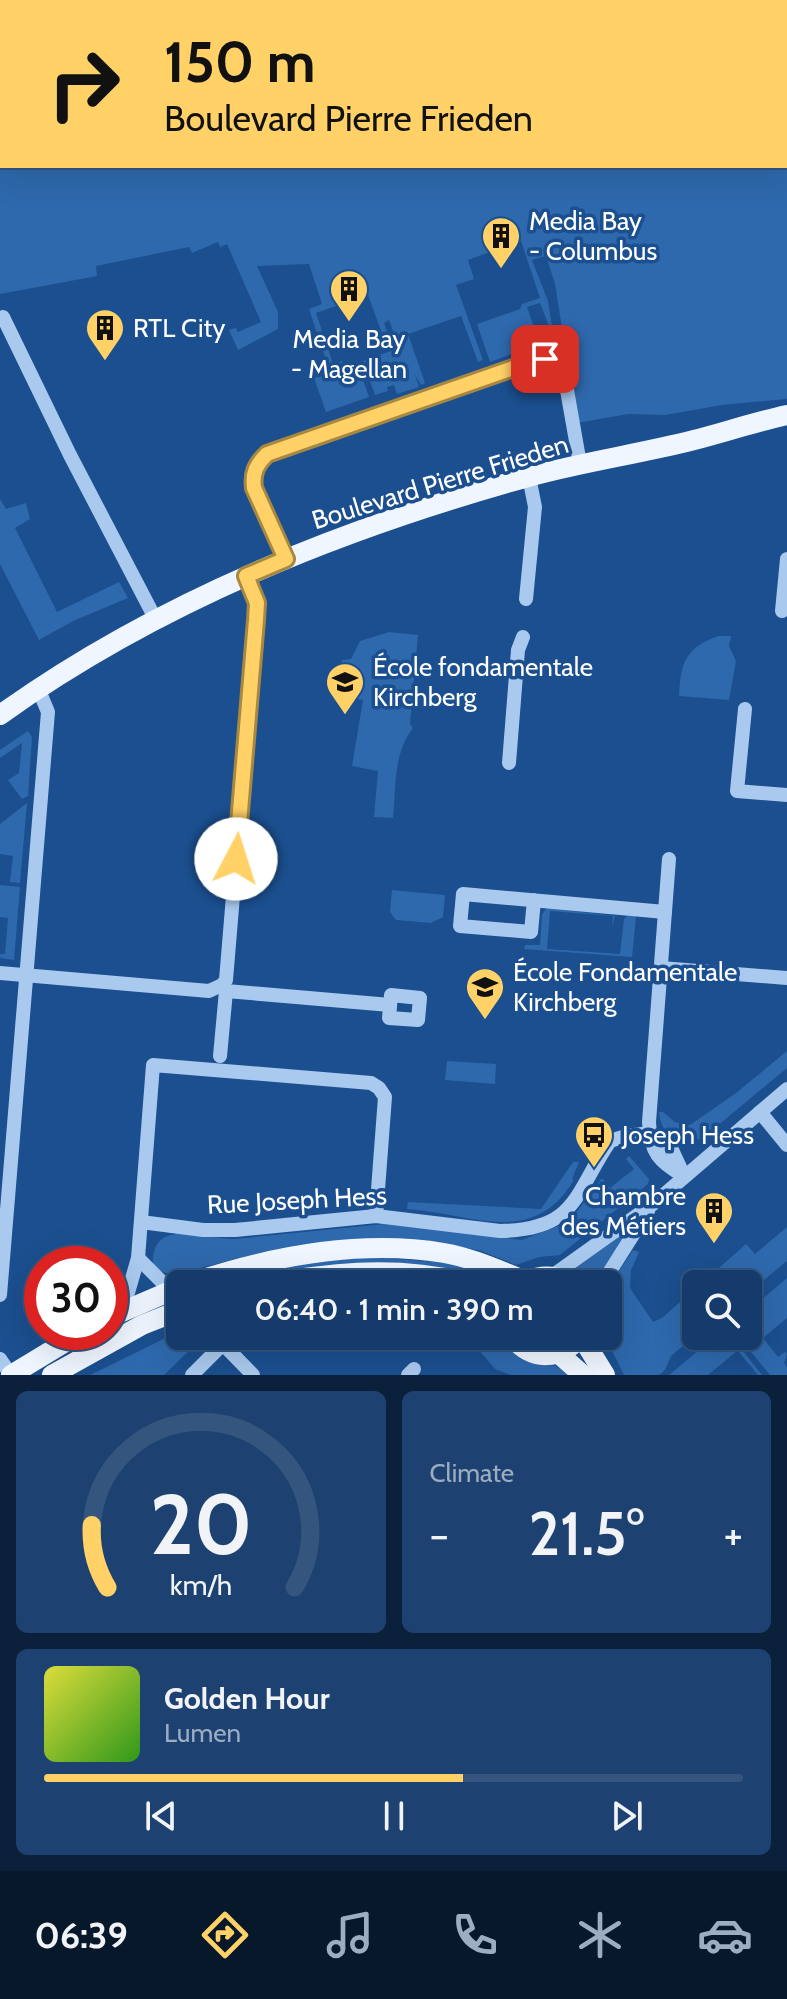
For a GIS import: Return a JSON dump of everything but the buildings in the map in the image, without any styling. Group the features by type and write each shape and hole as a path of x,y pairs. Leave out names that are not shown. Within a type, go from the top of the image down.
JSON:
{"main road":[{"name":"Boulevard Pierre Frieden","path":"0,715 84,658 156,620 286,559 433,505 529,477 787,415"},
{"path":"236,1270 260,1263 363,1250 443,1253 470,1259 495,1270"},
{"path":"128,1309 166,1293"},
{"path":"52,1375 142,1325 166,1316"},
{"path":"11,1375 52,1350"},
{"path":"526,1350 540,1355 568,1350"},
{"path":"590,1350 605,1375"},
{"path":"559,1354 583,1375"}],"street":[{"path":"3,317 156,620"},
{"path":"286,559 254,488 254,471 267,454 533,361 554,361 564,373 580,464"},
{"path":"526,599 535,507 529,477"},
{"path":"782,611 787,559"},
{"path":"220,1056 257,603 246,576"},
{"path":"509,763 518,650 523,637"},
{"path":"0,1295 7,1128 27,975 48,712 38,688"},
{"path":"745,709 737,791 787,795"},
{"path":"669,859 650,1133 659,1160 684,1176"},
{"path":"534,900 531,932 460,926 463,894 534,900 665,912"},
{"path":"661,968 787,978"},
{"path":"0,973 209,991 224,988 390,1005"},
{"path":"128,1283 138,1258 153,1065 371,1083 379,1088 385,1097 376,1216"},
{"path":"573,1270 787,1089"},
{"path":"760,1112 787,1145"},
{"name":"Rue Joseph Hess","path":"141,1222 203,1230 235,1230 376,1216 521,1231 540,1227 575,1204 610,1141 650,1133"},
{"path":"611,1270 653,1204"},
{"path":"138,1258 166,1278"},
{"path":"192,1375 211,1350"},
{"path":"229,1350 253,1375"},
{"path":"0,1359 11,1375"}],"shaded area":[{"path":"0,168 787,168 787,399 722,405 665,415 628,414 577,423 555,284 546,256 532,260 548,301 554,339 540,303 527,307 540,344 490,362 477,324 520,309 522,304 540,298 521,241 468,260 474,279 456,285 483,360 478,362 461,316 408,334 425,383 421,385 415,375 419,387 397,394 394,385 387,387 388,391 375,395 363,361 399,348 389,320 384,323 389,338 384,339 368,295 316,313 333,364 342,361 343,364 329,369 309,309 322,304 309,264 257,266 278,312 278,329 238,350 229,330 236,328 238,332 261,322 227,244 220,247 218,242 192,253 189,247 96,266 97,276 0,294"},
{"path":"357,363 369,397 326,412 314,378"},
{"path":"0,499 6,509 26,503 30,519 15,528 57,612 119,582 128,598 73,621 39,640 0,564"},
{"path":"389,632 418,635 410,724 413,728 399,760 393,818 374,817 378,771 352,766 363,700 350,698 351,680 341,679 342,660 351,659 360,641"},
{"path":"718,636 731,636 729,646 736,661 729,700 679,696 686,658 698,646"},
{"path":"28,731 32,737 28,796 22,799 8,780 19,773 22,743 0,758 0,750"},
{"path":"27,803 20,883 10,882 13,856 0,854 0,824"},
{"path":"0,885 20,887 14,960 0,958 0,954 5,954 8,918 0,917"},
{"path":"392,890 445,895 443,917 431,923 396,920 390,912"},
{"path":"547,908 615,916 612,928 613,916 550,911 547,949 620,954 624,919 636,916 632,957 524,949 525,945 540,945 542,914"},
{"path":"787,1051 787,1068 704,1137 680,1141 664,1128 659,1112 675,1122 690,1125 736,1093"},
{"path":"447,1061 496,1064 495,1084 445,1080"},
{"path":"629,1156 649,1179 648,1184 560,1255 539,1257 516,1265 481,1251 440,1243 319,1243 264,1252 192,1270 166,1270 166,1273 153,1264 155,1249 161,1240 182,1234 235,1239 384,1224 522,1240 569,1222 602,1178 610,1188 634,1169 626,1159"},
{"path":"573,1162 579,1162 574,1180 557,1201 539,1214 520,1221 477,1220 407,1209 408,1202 541,1209"},
{"path":"627,1226 632,1226 603,1270 573,1270"},
{"path":"787,1227 787,1261 762,1282 762,1270 717,1270 746,1244 755,1254"},
{"path":"633,1250 639,1252 631,1270 630,1288 653,1322 682,1300 682,1347 671,1356 665,1370 659,1375 624,1375 612,1350 622,1350 620,1270"},
{"path":"372,1257 449,1263 471,1270 267,1270 293,1264"},
{"path":"787,1278 787,1318 763,1338 778,1357 785,1352 787,1354 784,1363 787,1375 770,1375 749,1350 762,1350 762,1299"},
{"path":"166,1338 166,1350 190,1350 164,1375 90,1375"},
{"path":"479,1350 521,1350 534,1362 556,1366 569,1375 511,1375 495,1369"},
{"path":"699,1350 737,1351 708,1375 669,1375"},
{"path":"737,1350 742,1350 762,1375 758,1375"}],"place":[{"name":"Media Bay - Columbus","path":"501,270"},
{"name":"Media Bay - Magellan","path":"349,323"},
{"name":"RTL City","path":"105,362"},
{"name":"École fondamentale Kirchberg","path":"345,716"},
{"name":"École Fondamentale Kirchberg","path":"485,1021"},
{"name":"Joseph Hess","path":"594,1169"},
{"name":"Chambre des Métiers","path":"714,1245"}],"route":[{"path":"236,859 257,603 246,576 286,559 254,488 254,471 258,462 267,454 545,359"}]}
